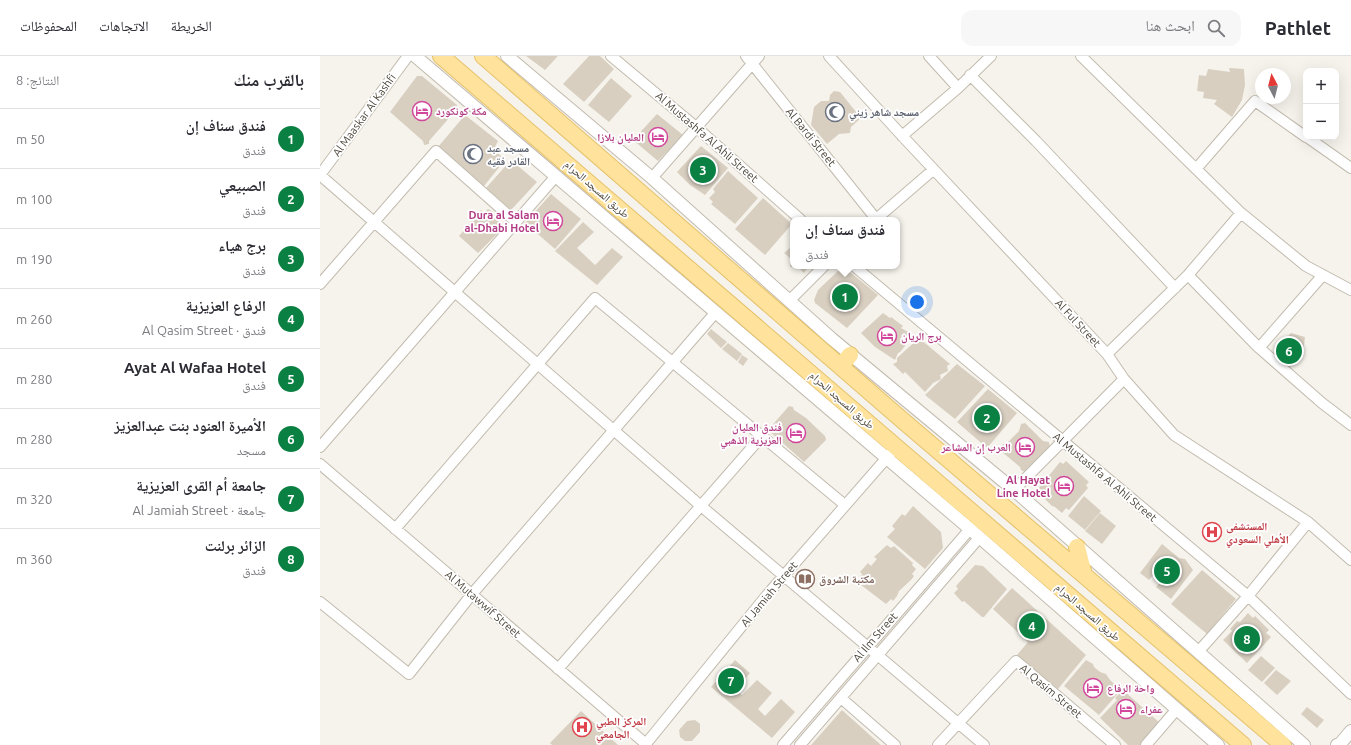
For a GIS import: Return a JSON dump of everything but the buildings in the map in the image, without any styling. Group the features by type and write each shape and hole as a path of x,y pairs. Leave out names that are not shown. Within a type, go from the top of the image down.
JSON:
{"main road":[{"name":"طريق المسجد الحرام","path":"441,56 743,325 897,446 1206,724 1243,745"},
{"path":"483,56 846,360 1009,511 1283,745"},
{"path":"897,446 908,442 922,445 991,505 1009,511"},
{"path":"1077,547 1084,575"}],"street":[{"name":"Al Maaskar Al Kashfi","path":"320,175 408,56"},
{"path":"415,56 716,312 743,325 886,459 970,529 1177,709 1206,724 1218,745"},
{"path":"507,56 652,178 790,300 846,360 1014,490 1077,547 1304,745"},
{"name":"Al Mustashfa Al Ahli Street","path":"611,56 696,127 798,217"},
{"name":"Al Ful Street","path":"829,56 933,170 1107,354 1124,379 1174,434 1308,522 1351,560"},
{"path":"929,56 958,88"},
{"path":"902,136 958,88 991,56"},
{"path":"1081,56 1241,213 1306,266 1351,290"},
{"path":"652,178 752,58"},
{"name":"Al Bardi Street","path":"752,58 873,217"},
{"path":"970,75 1036,141 1175,288"},
{"path":"1196,169 1255,101 1303,135"},
{"path":"1310,140 1351,168"},
{"path":"320,284 436,151 516,222"},
{"path":"877,217 933,170"},
{"path":"320,175 701,506 984,745"},
{"path":"320,447 556,176"},
{"path":"1107,354 1188,275 1241,213"},
{"path":"790,300 821,269"},
{"name":"Al Mustashfa Al Ahli Street","path":"858,269 1062,442 1248,596 1351,694"},
{"path":"1188,275 1259,348 1322,403 1351,425"},
{"path":"1259,348 1323,275"},
{"path":"395,528 595,298 845,505"},
{"path":"320,602 409,674 472,594 716,312"},
{"path":"1014,490 1124,379"},
{"path":"558,669 762,436"},
{"name":"Al Jamiah Street","path":"648,742 784,576 897,446"},
{"name":"Al Mutawwif Street","path":"320,464 558,669 648,742 660,745"},
{"path":"1198,652 1248,596 1308,522"},
{"name":"Al Ilm Street","path":"783,745 867,646 970,529"},
{"name":"Al Ilm Street","path":"800,745 979,538"},
{"name":"Al Qasim Street","path":"958,723 1016,661 1115,745"},
{"path":"840,698 895,745"},
{"path":"1146,745 1177,709"},
{"path":"938,745 958,723"},
{"path":"1337,745 1351,731"}],"place":[{"name":"مكة كونكورد","path":"422,111"},
{"name":"مسجد شاهر زيني","path":"835,112"},
{"name":"العليان بلازا","path":"658,137"},
{"name":"مسجد عبد القادر فقيه","path":"473,154"},
{"name":"برج هياء","path":"703,170"},
{"name":"Dura al Salam al-Dhabi Hotel","path":"553,221"},
{"name":"فندق سناف إن","path":"845,297"},
{"name":"برج الريان","path":"887,336"},
{"name":"الأميرة العنود بنت عبدالعزيز","path":"1289,351"},
{"name":"الصبيعي","path":"987,418"},
{"name":"فندق العليان العزيزية الذهبي","path":"796,433"},
{"name":"العرب إن المشاعر","path":"1025,447"},
{"name":"Al Hayat Line Hotel","path":"1064,486"},
{"name":"المستشفى الأهلي السعودي","path":"1212,532"},
{"name":"Ayat Al Wafaa Hotel","path":"1167,571"},
{"name":"مكتبة الشروق","path":"805,579"},
{"name":"الرفاع العزيزية","path":"1032,626"},
{"name":"الزائر برلنت","path":"1247,639"},
{"name":"جامعة أم القرى العزيزية","path":"731,681"},
{"name":"واحة الرفاع","path":"1093,688"},
{"name":"عفراء","path":"1126,709"},
{"name":"المركز الطبي الجامعي","path":"582,727"}]}
